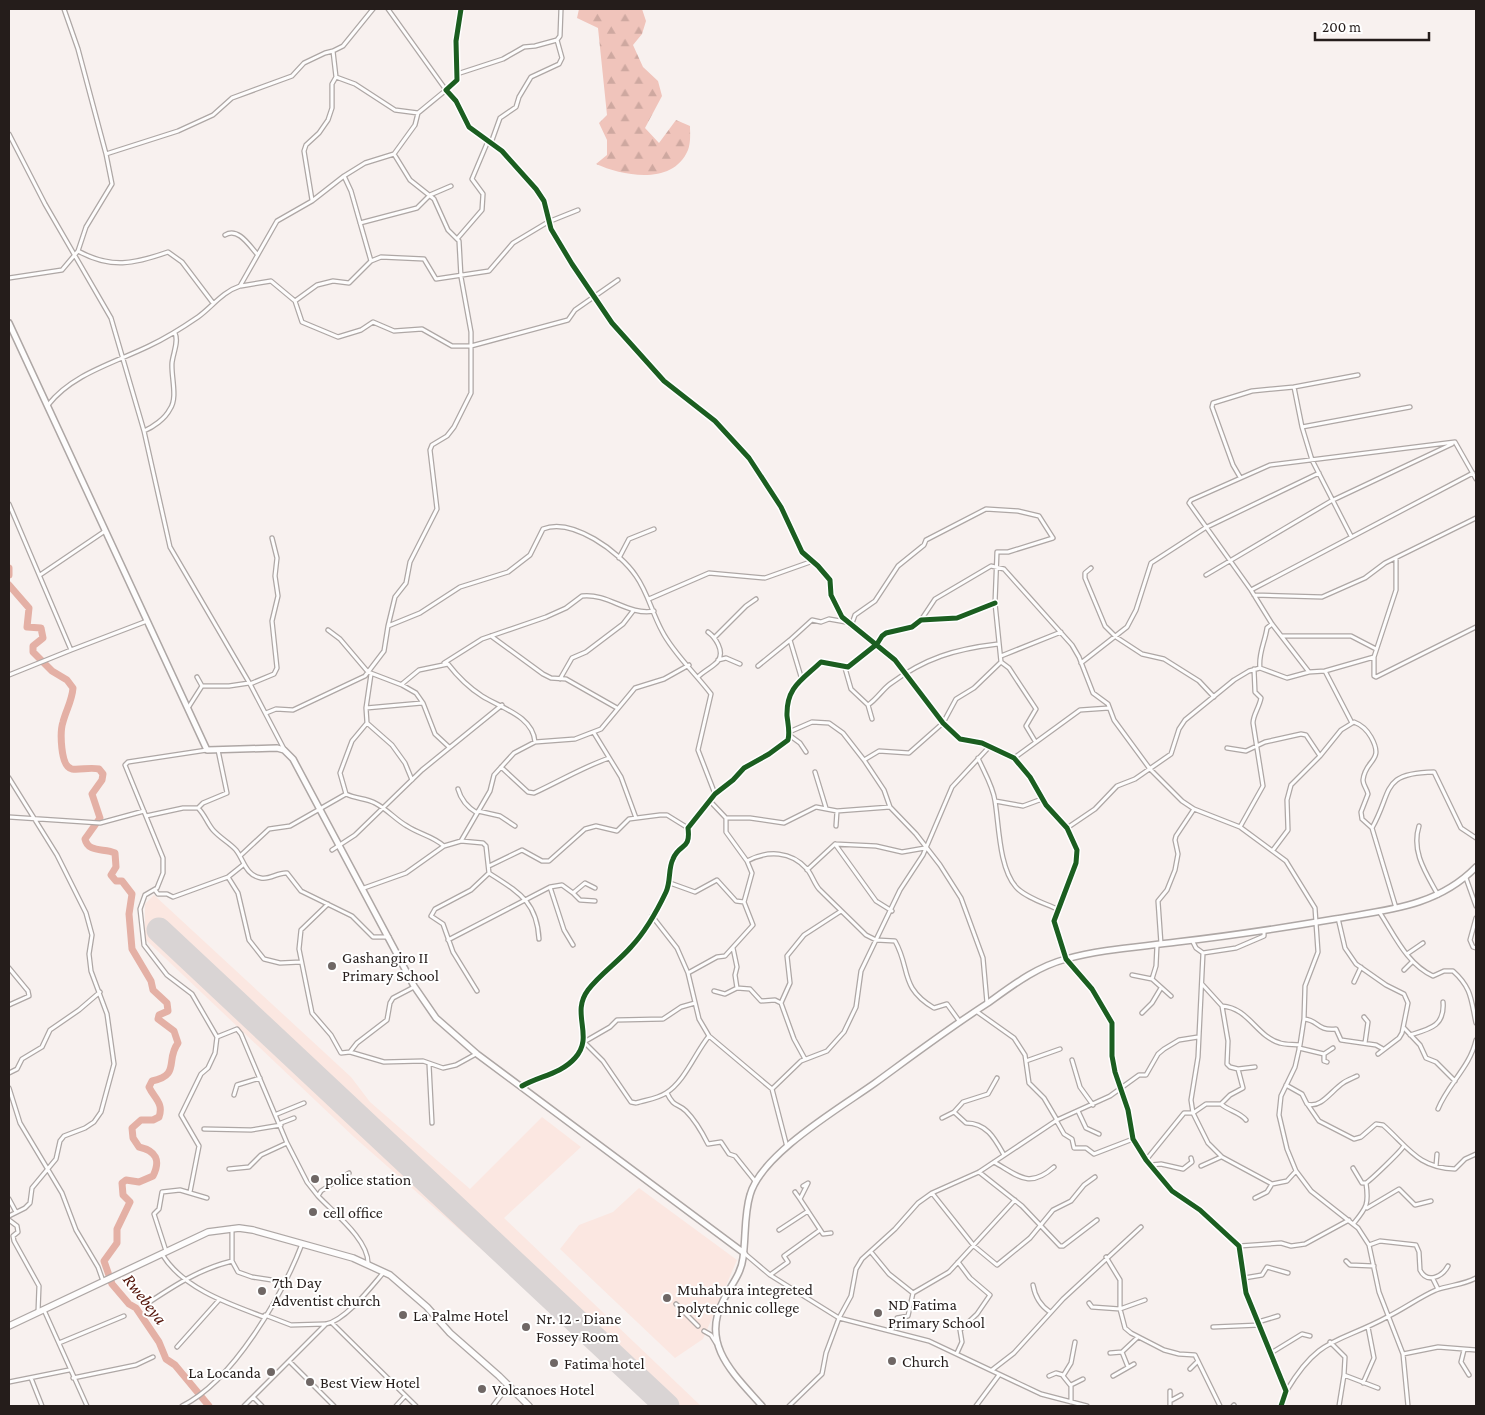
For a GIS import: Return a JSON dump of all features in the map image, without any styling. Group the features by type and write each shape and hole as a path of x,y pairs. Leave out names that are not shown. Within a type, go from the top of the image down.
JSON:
{"highway":[{"path":"9,1326 208,1232 232,1228 253,1230 368,1264 384,1272 427,1307 450,1333 529,1406"}],"main road":[{"path":"9,323 207,750 269,747 284,750 293,759 321,808 414,986 442,1024 477,1054 744,1253"},
{"path":"762,1406 737,1377 716,1343 714,1329 718,1313 741,1269 744,1253 746,1214 755,1181 768,1163 787,1148 975,1011 1036,970 1066,959 1095,952 1380,913 1438,895 1466,878 1476,867"}],"street":[{"path":"9,278 62,270 77,252 86,227 112,184 106,154 78,49 64,9"},
{"path":"106,154 178,131 213,115 232,98 292,76 304,64 325,52 333,51 343,46 373,9"},
{"path":"388,9 446,90 456,101 469,126 515,164 536,189 544,201 548,222 572,264 612,323 664,381 715,422 749,458 781,507 802,552 830,580 833,600 847,622 877,644 906,672 943,723 964,742 990,746 1014,758 1030,777 1042,799 1067,828 1078,850 1076,863 1054,920 1066,959 1092,989 1112,1023 1112,1056 1120,1090 1128,1110 1133,1139 1150,1166 1172,1191 1200,1210 1239,1246 1246,1293 1286,1391"},
{"path":"240,286 277,221 312,201 364,163 394,154 415,126 418,113 456,80 455,48 461,9"},
{"path":"457,239 482,210 483,194 472,179 500,118 516,107 518,97 531,77 558,64 562,58 558,40 560,36 561,9"},
{"path":"457,74 503,59 524,47 558,40"},
{"path":"312,201 304,150 306,145 320,133 328,120 332,108 332,84 336,77 333,51"},
{"path":"336,77 355,84 395,110 418,113"},
{"path":"9,134 45,204 77,252 112,318 144,431 170,548 250,683 284,750"},
{"path":"266,713 276,709 293,710 365,676 384,651 395,597 406,583 410,562 437,509 430,450 432,445 447,436 454,427 471,392 471,332 461,277 460,245 448,230 430,195 410,180 394,154"},
{"path":"344,176 351,191 371,261"},
{"path":"360,223 409,211 423,204 430,195 451,186"},
{"path":"295,301 317,285 325,282 349,283 371,261 381,257 424,259 436,279 461,277 489,271 513,243 548,222 578,210"},
{"path":"226,235 234,232 239,234 257,254"},
{"path":"77,252 86,256 122,264 168,252 182,262 214,303"},
{"path":"47,406 70,383 175,333 200,316 229,289 240,286 271,281 295,301 302,322 334,337 345,336 373,322 394,331 422,329 456,348 471,346 568,320 575,310 618,280"},
{"path":"144,431 153,427 171,409 172,363 177,338 175,333"},
{"path":"1240,477 1233,465 1212,407 1213,403 1252,391 1294,387 1358,375"},
{"path":"1294,387 1302,427 1312,460 1331,501 1351,536"},
{"path":"1302,427 1410,407"},
{"path":"1309,672 1272,624 1251,590 1205,528 1190,506 1191,500 1270,465 1455,442"},
{"path":"1455,442 1476,479"},
{"path":"1206,574 1331,501 1455,442"},
{"path":"1081,663 1127,627 1136,610 1150,563 1205,528 1319,473"},
{"path":"1251,590 1473,473"},
{"path":"9,504 71,650"},
{"path":"851,626 855,615 875,601 898,566 924,545 926,540 986,510 1018,511 1039,516 1053,538 1008,552 997,552 994,603 1001,662 974,688 956,699 943,723 909,753 879,751 864,760"},
{"path":"1254,595 1322,597 1365,578 1371,572 1396,558 1476,518"},
{"path":"388,626 420,613 460,587 496,577 514,568 530,556 539,532 548,527 570,529 590,535 635,573 662,631 712,698 699,744 698,756 715,794"},
{"path":"619,558 629,539 654,529"},
{"path":"40,576 106,531"},
{"path":"202,686 229,686 250,683 274,674 278,668 272,621 278,596 277,558 272,538"},
{"path":"1396,558 1396,590 1374,657 1373,672 1376,677 1476,627"},
{"path":"648,599 708,573 765,578 813,561"},
{"path":"844,668 877,644 886,633 912,628 941,595 963,584 982,570 997,566 1010,572 1023,592 1072,646 1093,693 1106,702 1114,720 1150,769 1182,801 1194,809 1240,826 1286,861 1315,908 1318,952 1304,992 1304,1019 1300,1047 1295,1067 1281,1096 1279,1116 1287,1149 1296,1171 1311,1191 1354,1223 1369,1245 1379,1292 1403,1354 1408,1406"},
{"path":"1091,568 1085,573 1085,578 1105,626 1116,637 1142,654 1164,659 1199,681 1214,697"},
{"path":"402,684 419,670 444,663 491,636 566,608 582,596 603,597 633,611 642,613 654,611"},
{"path":"715,637 746,606 756,599"},
{"path":"921,620 957,618 994,603"},
{"path":"560,679 572,658 586,652 623,624 633,611"},
{"path":"758,666 812,620 821,622 829,619 847,622"},
{"path":"9,675 147,620"},
{"path":"1260,668 1258,657 1264,645 1267,628 1272,624"},
{"path":"328,630 340,639 369,673 402,684 416,692 423,702 435,734 449,747"},
{"path":"708,632 715,637 720,654 718,661"},
{"path":"1001,656 1060,632"},
{"path":"491,636 543,674 566,680 618,708"},
{"path":"1281,636 1351,636 1376,649"},
{"path":"790,640 802,680"},
{"path":"868,705 906,672 931,658 950,652 998,644"},
{"path":"1067,828 1095,809 1117,786 1150,769 1171,754 1179,729 1186,720 1234,680 1254,669 1260,668 1287,678 1309,672 1326,671 1374,657"},
{"path":"698,677 718,661 726,658 740,664"},
{"path":"709,1036 697,1050 683,1075 667,1093 636,1103 632,1102 603,1061 584,1042 580,1003 593,984 631,947 652,916 670,883 672,861 690,840 688,828 710,800 749,764 769,754 788,740 789,696 791,690 821,662 831,662 844,668 851,689 868,705 872,719"},
{"path":"1001,662 1009,668 1036,709 1026,726 1035,741"},
{"path":"444,663 448,664 459,679 482,696 502,705 532,728 535,742"},
{"path":"461,841 490,791 494,775 514,753 535,742 575,739 594,733 601,729 638,686 664,680 689,666"},
{"path":"1240,826 1263,786 1253,719 1259,710 1261,698 1255,692 1254,669"},
{"path":"1326,671 1352,722 1360,724 1364,728 1377,748 1377,754 1369,764 1363,782 1368,794 1361,812 1362,819 1372,828 1396,909"},
{"path":"369,673 366,708 367,723 352,741 340,773 346,794 356,799 371,801 401,820 405,825 436,839 444,846"},
{"path":"197,676 202,686"},
{"path":"188,709 202,686"},
{"path":"366,708 423,702"},
{"path":"332,850 356,835 449,747 502,705"},
{"path":"1014,758 1080,710 1109,708"},
{"path":"789,734 812,722 829,723 843,733 864,760 884,790 890,807 916,834 947,874 969,917 984,958 987,1003"},
{"path":"1273,850 1288,830 1288,792 1291,785 1320,756 1341,730 1352,722"},
{"path":"367,723 392,745 405,763 412,780"},
{"path":"594,733 621,777 636,818"},
{"path":"789,734 800,743 806,752"},
{"path":"1227,748 1242,752 1301,734 1306,735 1320,756"},
{"path":"772,1089 805,1059 827,1051 844,1032 856,1007 861,971 900,890 926,848 952,788 990,746"},
{"path":"146,816 183,808 198,808 203,803 227,793 218,749"},
{"path":"190,1192 199,1146 181,1115 201,1074 208,1068 215,1053 217,1037 192,994 167,975 144,946 140,909 146,895 155,890 163,873 164,862 126,763 207,750"},
{"path":"502,767 528,792 534,793 571,776 584,767 609,758"},
{"path":"978,758 990,782 995,800 1006,868 1011,879 1016,888 1057,909"},
{"path":"815,772 826,808"},
{"path":"1372,828 1380,814 1385,793 1399,778 1416,773 1434,772 1461,828 1476,838"},
{"path":"9,778 17,794 35,817 86,913 92,935 89,954 91,971 100,992 109,1024 114,1064 101,1112 94,1122 85,1128 64,1136 60,1141 56,1159 32,1188 30,1202 25,1208 9,1216"},
{"path":"458,789 460,797 469,809 500,816 515,826"},
{"path":"240,856 269,830 290,826 346,794"},
{"path":"995,800 1023,806 1042,799"},
{"path":"688,973 716,957 725,956 753,925 744,902 752,877 748,861 726,832 726,818 710,800"},
{"path":"726,818 750,818 784,823 816,807 838,811 890,807"},
{"path":"198,808 206,816 212,828 240,856 243,866 261,878 287,873 301,891 352,916 373,937 390,937"},
{"path":"1152,978 1159,944 1158,901 1167,890 1175,870 1178,854 1176,836 1194,809"},
{"path":"9,817 100,822 144,811"},
{"path":"836,826 838,811"},
{"path":"489,866 522,850 542,861 549,861 585,829 596,826 617,831 629,819 667,815 688,828"},
{"path":"1419,826 1417,846 1420,864 1438,895"},
{"path":"364,888 406,873 444,846 461,841 483,843 486,846 489,873 471,890 434,909 430,916 443,924 453,952 477,990"},
{"path":"807,870 835,844 876,846 902,852 926,848"},
{"path":"835,844 876,901 892,910"},
{"path":"748,861 757,856 782,853 791,857 807,870 817,887 866,936 876,940 895,941 908,983 922,1001 934,1008 947,1004 960,1022"},
{"path":"155,890 158,894 173,896 228,878 243,866"},
{"path":"489,873 525,898 538,923 539,939"},
{"path":"228,878 238,893 249,940 264,959 280,963 302,962"},
{"path":"1466,878 1476,906"},
{"path":"670,883 695,892 717,880 736,901 744,902"},
{"path":"573,894 585,883 595,888"},
{"path":"448,940 514,906 525,898 550,887 562,885 580,900 594,901"},
{"path":"550,887 564,930 573,944"},
{"path":"328,904 301,930 299,949 312,1013 331,1035 341,1053 350,1052 384,1062 423,1061 448,1068 477,1054"},
{"path":"805,1059 794,1039 782,1003 790,983 786,962 789,952 815,927 841,910"},
{"path":"1380,913 1412,962 1433,976 1444,971 1453,971 1464,980 1471,995 1476,1023"},
{"path":"652,916 672,938 688,973 699,1019 709,1036 772,1089 787,1148"},
{"path":"1338,918 1349,956 1361,968 1404,994 1408,1003 1404,1028 1399,1038 1378,1054"},
{"path":"1476,918 1470,940 1473,947 1476,948"},
{"path":"1192,940 1196,948 1203,953 1236,948 1264,936 1263,930"},
{"path":"1407,954 1423,943"},
{"path":"733,947 738,967 736,975 737,988"},
{"path":"1203,953 1198,1056 1191,1100 1193,1113 1208,1143 1222,1157 1272,1184 1287,1181 1296,1171"},
{"path":"1404,970 1412,962"},
{"path":"9,968 28,991 29,996 9,1005"},
{"path":"1354,982 1361,968"},
{"path":"1132,975 1152,978 1172,996"},
{"path":"1201,984 1222,1006 1228,1041 1228,1064 1230,1067 1238,1069 1255,1067"},
{"path":"350,1052 357,1043 387,1020 390,1003 393,998 414,986"},
{"path":"714,991 725,994 737,988 750,989 761,1001 775,1000 782,1003"},
{"path":"1142,1013 1152,1003 1161,988"},
{"path":"9,1072 17,1069 22,1059 42,1047 50,1030 80,1010 100,992"},
{"path":"1410,1035 1435,1026 1444,1014 1444,1002"},
{"path":"522,1086 563,1068 575,1058 584,1042 610,1027 617,1020 663,1020 681,1007 695,1003"},
{"path":"1222,1006 1230,1006 1244,1013 1261,1030 1280,1043 1324,1054 1333,1048"},
{"path":"975,1011 1014,1038 1025,1055 1029,1083 1044,1098 1064,1134 1072,1139 1074,1148 1086,1148 1094,1154 1133,1139"},
{"path":"1364,1017 1368,1022 1365,1043"},
{"path":"1304,1019 1310,1019 1320,1028 1336,1029 1341,1040 1376,1045 1384,1049"},
{"path":"1404,1028 1420,1045 1426,1058 1436,1062 1455,1080"},
{"path":"217,1037 237,1029 281,1124 287,1143 307,1182 361,1241 368,1254 368,1264"},
{"path":"788,1406 822,1374 839,1318 851,1296 856,1269 862,1259 918,1203 932,1193 979,1172 1056,1120 1093,1105 1120,1090 1139,1075 1146,1075 1158,1054 1164,1049 1178,1040 1198,1036"},
{"path":"1438,1109 1474,1048 1476,1040"},
{"path":"1026,1061 1060,1049"},
{"path":"1324,1054 1324,1061 1327,1062"},
{"path":"1072,1060 1080,1087 1093,1105"},
{"path":"429,1064 432,1123"},
{"path":"1221,1104 1230,1095 1243,1088 1238,1069"},
{"path":"1308,1105 1323,1100 1342,1084 1357,1076"},
{"path":"234,1095 237,1085 260,1078"},
{"path":"942,1118 954,1112 963,1102 988,1094 997,1078"},
{"path":"1286,1085 1302,1094 1319,1121 1351,1138 1358,1139 1373,1125 1380,1124 1392,1133 1402,1147 1424,1162 1436,1166 1455,1169 1464,1159 1476,1154"},
{"path":"9,1088 20,1123 49,1168 62,1193 76,1230 105,1281"},
{"path":"667,1093 675,1106 686,1110 692,1120 700,1126 708,1144 721,1142 729,1154 736,1156 755,1181"},
{"path":"276,1114 304,1103"},
{"path":"1146,1160 1176,1120 1184,1113 1193,1113 1206,1104 1221,1104 1229,1110 1243,1115 1246,1120"},
{"path":"1078,1111 1086,1128 1099,1134"},
{"path":"954,1112 966,1123 973,1123 988,1130 1004,1156"},
{"path":"204,1129 251,1130 281,1124 294,1118"},
{"path":"229,1169 249,1167 261,1154 287,1143"},
{"path":"1366,1183 1386,1163 1396,1157 1402,1147"},
{"path":"1436,1166 1437,1154"},
{"path":"1201,1166 1222,1157"},
{"path":"1150,1166 1161,1164 1183,1169 1192,1162 1191,1158"},
{"path":"993,1162 1025,1180 1035,1179 1054,1167"},
{"path":"1353,1168 1362,1183 1366,1183"},
{"path":"979,1172 1015,1200 1060,1246 1063,1246 1097,1220"},
{"path":"318,1196 321,1191 349,1173"},
{"path":"932,1193 974,1246 994,1265 1000,1265 1030,1238 1053,1210 1071,1201 1084,1185 1095,1177"},
{"path":"800,1199 808,1183 803,1186"},
{"path":"1366,1183 1368,1200 1366,1208"},
{"path":"1255,1198 1267,1192 1272,1184"},
{"path":"1354,1223 1366,1208 1399,1189 1416,1205 1432,1201"},
{"path":"207,1198 190,1192 167,1190 160,1195 159,1209 154,1214 164,1252 175,1270 219,1300 291,1325 332,1323 352,1307 384,1272"},
{"path":"795,1192 823,1234 831,1234"},
{"path":"9,1199 16,1212"},
{"path":"913,1293 940,1279 974,1246 1015,1200"},
{"path":"779,1230 808,1211"},
{"path":"9,1220 17,1226 18,1232 13,1236 14,1241 39,1286 41,1311 59,1343 69,1370 87,1406"},
{"path":"1239,1246 1281,1243 1291,1246 1305,1244 1350,1220"},
{"path":"992,1370 1014,1354 1050,1312 1106,1257 1141,1227"},
{"path":"232,1228 233,1267 241,1274 285,1282"},
{"path":"770,1275 788,1262 784,1256 820,1230"},
{"path":"1369,1245 1380,1241 1416,1244 1419,1252 1420,1270 1422,1274 1433,1278 1441,1275 1448,1266"},
{"path":"182,1406 191,1402 205,1391 236,1359 285,1282 302,1244"},
{"path":"871,1252 889,1274 913,1293"},
{"path":"744,1253 770,1275 839,1318 928,1341 1041,1394 1087,1406"},
{"path":"1106,1257 1120,1280 1120,1309 1126,1328 1138,1337 1172,1352 1192,1354 1198,1361 1220,1406"},
{"path":"145,1305 187,1279 209,1268 232,1261"},
{"path":"957,1353 962,1342 960,1330 977,1314 990,1295 970,1278 958,1262"},
{"path":"1346,1262 1350,1266 1374,1266"},
{"path":"1244,1278 1262,1275 1268,1266 1288,1273"},
{"path":"1433,1278 1438,1289"},
{"path":"1281,1406 1286,1391 1298,1371 1314,1354 1330,1342 1389,1317 1438,1289 1466,1283 1476,1278"},
{"path":"1034,1285 1034,1292 1043,1307 1050,1312"},
{"path":"891,1330 897,1318 908,1316 913,1293"},
{"path":"177,1347 219,1300"},
{"path":"1089,1303 1092,1308 1120,1309 1146,1300"},
{"path":"676,1304 698,1326"},
{"path":"59,1343 124,1316"},
{"path":"1213,1327 1259,1324 1278,1316"},
{"path":"332,1323 416,1406"},
{"path":"244,1406 326,1324"},
{"path":"1363,1383 1374,1358 1368,1327"},
{"path":"704,1331 711,1335 716,1343"},
{"path":"1271,1353 1302,1334 1310,1336"},
{"path":"1110,1353 1122,1352 1138,1337"},
{"path":"1064,1375 1071,1363 1075,1342"},
{"path":"1330,1342 1345,1357 1339,1406"},
{"path":"1403,1354 1438,1347 1476,1350"},
{"path":"1464,1350 1461,1362 1469,1375"},
{"path":"1122,1352 1128,1366"},
{"path":"73,1378 136,1365 153,1357"},
{"path":"1190,1369 1198,1361"},
{"path":"290,1362 334,1406"},
{"path":"1113,1376 1134,1364"},
{"path":"9,1382 69,1370"},
{"path":"1049,1376 1056,1373 1064,1375 1071,1385 1071,1402"},
{"path":"976,1406 999,1375"},
{"path":"1344,1376 1378,1388"},
{"path":"32,1378 42,1406"},
{"path":"1071,1385 1083,1379"},
{"path":"492,1406 508,1385"},
{"path":"1170,1391 1170,1406"},
{"path":"1170,1401 1181,1395"},
{"path":"396,1406 405,1396"},
{"path":"254,1397 262,1406"}],"shaded area":[{"path":"154,895 351,1077 370,1102 470,1189 542,1117 581,1147 504,1218 701,1406 651,1406 570,1327 354,1137 145,939 145,904"},
{"name":"Muhabura integreted polytechnic college","path":"639,1188 737,1260 703,1339 675,1358 560,1249 579,1225 613,1212"}],"green space":[{"path":"579,9 642,9 646,21 642,34 633,45 643,67 658,81 662,96 645,128 659,143 676,120 690,126 688,150 681,161 671,169 646,175 620,172 596,164 607,155 607,140 599,123 607,115 598,28 577,18"}],"waterway":[{"name":"Rwebeya","path":"9,568 9,575"},
{"name":"Rwebeya","path":"9,585 29,608 27,627 41,628 43,638 33,646 33,652 52,671 67,680 73,688 62,727 61,740 65,762 72,769 99,769 103,774 102,780 92,794 100,818 85,839 89,846 93,848 115,853 116,867 111,875 116,881 122,881 132,894 129,914 132,949 151,981 153,990 167,1003 168,1011 159,1015 158,1019 174,1031 178,1043 174,1049 170,1071 161,1078 152,1081 149,1087 159,1104 159,1117 153,1120 141,1120 132,1128 133,1138 139,1147 153,1154 157,1165 153,1176 139,1182 126,1180 122,1183 123,1195 130,1202 117,1229 117,1243 104,1261 112,1284 129,1304 136,1308 159,1342 166,1359 175,1365 209,1406"}],"runway":[{"path":"159,930 667,1406"}],"cycle path":[{"path":"461,9 456,41 457,80 446,90 456,101 469,127 502,151 536,189 544,201 551,229 612,323 664,381 715,421 749,458 781,507 802,552 830,580 831,595 842,617 895,660 943,723 960,739 982,743 1014,758 1030,777 1046,805 1067,828 1077,850 1076,863 1054,921 1066,959 1092,989 1112,1023 1112,1056 1115,1072 1128,1110 1133,1139 1146,1160 1172,1191 1200,1210 1239,1246 1246,1293 1286,1391 1281,1406"},
{"path":"522,1086 563,1068 581,1050 583,1041 581,1008 588,990 626,952 646,928 666,892 671,863 675,854 688,840 688,828 715,794 733,780 744,768 769,754 788,740 787,706 796,685 821,662 848,667 877,644 886,633 912,627 921,620 957,618 995,603"}],"place":[{"name":"Gashangiro II Primary School","path":"332,966"},
{"name":"police station","path":"315,1179"},
{"name":"cell office","path":"313,1212"},
{"name":"7th Day Adventist church","path":"262,1291"},
{"name":"Muhabura integreted polytechnic college","path":"667,1298"},
{"name":"ND Fatima Primary School","path":"878,1313"},
{"name":"La Palme Hotel","path":"403,1315"},
{"name":"Nr. 12 - Diane Fossey Room","path":"526,1327"},
{"name":"Church","path":"892,1361"},
{"name":"Fatima hotel","path":"554,1363"},
{"name":"La Locanda","path":"271,1372"},
{"name":"Best View Hotel","path":"310,1382"},
{"name":"Volcanoes Hotel","path":"482,1389"}]}
